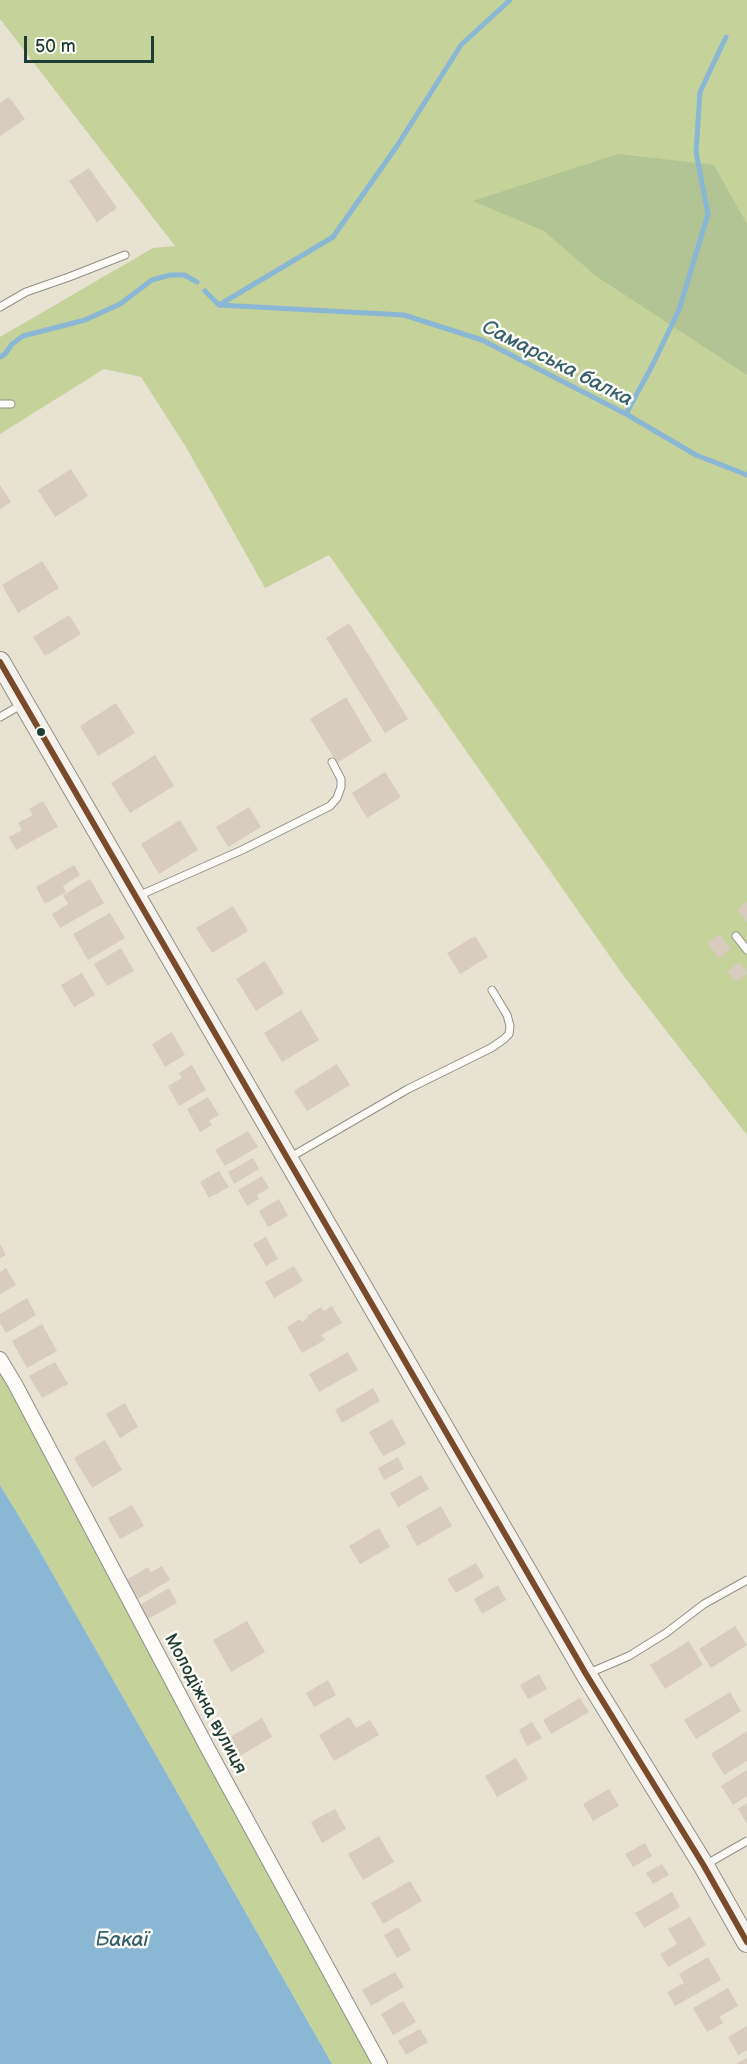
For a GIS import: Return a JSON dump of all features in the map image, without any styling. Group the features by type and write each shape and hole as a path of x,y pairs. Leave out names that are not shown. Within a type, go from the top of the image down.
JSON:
{"street":[{"path":"0,662 586,1674 704,1866 747,1942"},
{"name":"Молодіжна вулиця","path":"0,1359 21,1394 208,1749 380,2064"}],"lane":[{"path":"0,308 26,292 124,255"},
{"path":"0,404 11,404"},
{"path":"0,717 24,703"},
{"path":"136,897 242,850 330,806 337,798 341,787 341,779 332,762"},
{"path":"736,936 747,950"},
{"path":"288,1158 408,1089 504,1040 509,1034 510,1026 507,1015 492,990"},
{"path":"586,1674 628,1656 666,1633 704,1604 747,1580"},
{"path":"704,1866 747,1841"}],"green space":[{"path":"0,0 747,0 747,1135 623,975 329,555 265,588 186,447 141,377 104,369 0,434 0,337 153,248 175,246 0,19"},
{"path":"618,154 714,165 747,224 747,375 596,276 544,231 473,201"},
{"path":"0,1359 380,2064 332,2064 0,1485"}],"water":[{"name":"Бакаї","path":"0,1485 34,1541 332,2064 0,2064"}],"building":[{"path":"9,97 25,119 0,136 0,103"},
{"path":"89,168 117,208 97,222 69,181"},
{"path":"71,469 88,496 55,517 38,490"},
{"path":"0,485 11,502 0,509"},
{"path":"42,561 59,588 18,613 2,585"},
{"path":"69,615 81,634 45,656 33,637"},
{"path":"349,623 408,719 385,733 326,638"},
{"path":"346,697 372,741 337,763 310,719"},
{"path":"116,703 135,733 98,756 80,726"},
{"path":"155,755 174,786 130,813 111,783"},
{"path":"385,772 401,797 367,818 352,793"},
{"path":"43,801 58,827 16,850 9,837 22,830 18,823 33,815 29,809"},
{"path":"249,807 261,827 228,847 216,827"},
{"path":"180,820 198,850 159,874 141,844"},
{"path":"74,865 80,875 63,886 66,892 45,904 36,887"},
{"path":"90,879 104,903 60,928 52,914 68,904 63,895"},
{"path":"747,902 747,922 737,910"},
{"path":"233,906 248,931 212,953 196,928"},
{"path":"110,913 125,938 88,960 73,934"},
{"path":"719,934 731,949 719,958 707,943"},
{"path":"475,936 488,957 460,974 447,953"},
{"path":"121,948 134,971 107,986 94,964"},
{"path":"265,961 284,993 256,1011 236,979"},
{"path":"739,962 747,973 736,982 727,971"},
{"path":"82,973 95,995 74,1007 61,985"},
{"path":"301,1010 319,1040 282,1062 264,1033"},
{"path":"172,1032 185,1055 165,1067 152,1044"},
{"path":"337,1064 350,1085 307,1111 294,1091"},
{"path":"192,1065 206,1090 179,1106 168,1086 182,1078 179,1073"},
{"path":"208,1097 219,1115 209,1121 212,1125 200,1132 187,1109"},
{"path":"248,1131 258,1147 225,1166 215,1150"},
{"path":"253,1158 259,1169 234,1184 228,1172"},
{"path":"219,1171 229,1187 209,1198 200,1182"},
{"path":"262,1176 269,1188 257,1195 259,1199 247,1206 238,1190"},
{"path":"279,1199 288,1216 268,1227 259,1211"},
{"path":"266,1237 278,1259 266,1266 253,1244"},
{"path":"0,1244 6,1255 0,1258"},
{"path":"294,1266 303,1281 274,1298 265,1282"},
{"path":"6,1268 16,1285 0,1294 0,1272"},
{"path":"27,1298 36,1315 6,1333 0,1323 0,1314"},
{"path":"332,1306 342,1323 321,1335 325,1340 302,1353 287,1327 300,1319 302,1322 321,1307 324,1311"},
{"path":"42,1324 57,1351 27,1368 12,1341"},
{"path":"348,1352 358,1370 319,1392 309,1374"},
{"path":"55,1362 68,1384 42,1398 29,1376"},
{"path":"373,1388 380,1401 342,1423 335,1410"},
{"path":"125,1403 138,1427 120,1438 106,1414"},
{"path":"392,1419 406,1444 383,1456 369,1432"},
{"path":"105,1440 122,1470 92,1488 74,1458"},
{"path":"398,1457 404,1469 384,1480 378,1468"},
{"path":"421,1475 429,1489 398,1507 390,1493"},
{"path":"132,1505 144,1526 120,1539 108,1518"},
{"path":"441,1506 452,1526 417,1546 406,1526"},
{"path":"379,1528 390,1547 360,1564 349,1546"},
{"path":"476,1563 484,1577 456,1593 447,1579"},
{"path":"162,1566 170,1580 138,1599 126,1580 148,1567 151,1572"},
{"path":"498,1585 506,1600 482,1614 474,1599"},
{"path":"169,1588 177,1603 148,1619 140,1605"},
{"path":"247,1621 265,1652 231,1672 213,1640"},
{"path":"735,1626 747,1645 711,1668 699,1649"},
{"path":"689,1641 703,1665 665,1689 650,1665"},
{"path":"539,1674 547,1689 528,1699 520,1685"},
{"path":"328,1680 336,1695 314,1707 306,1693"},
{"path":"730,1692 741,1711 696,1739 684,1720"},
{"path":"580,1698 589,1712 551,1734 543,1720"},
{"path":"349,1717 356,1728 370,1720 379,1735 334,1761 319,1735"},
{"path":"262,1718 272,1737 238,1757 227,1739"},
{"path":"532,1722 542,1738 527,1746 519,1730"},
{"path":"747,1731 747,1761 724,1775 711,1754"},
{"path":"516,1758 528,1779 497,1797 485,1776"},
{"path":"747,1770 747,1796 733,1805 721,1786"},
{"path":"609,1789 619,1806 593,1821 583,1804"},
{"path":"747,1803 747,1824 738,1809"},
{"path":"335,1809 346,1829 322,1843 311,1822"},
{"path":"379,1836 394,1862 363,1880 348,1854"},
{"path":"645,1843 652,1856 633,1867 625,1854"},
{"path":"662,1864 669,1875 653,1884 646,1873"},
{"path":"410,1881 422,1901 383,1924 371,1903"},
{"path":"672,1892 680,1907 644,1928 635,1913"},
{"path":"690,1917 706,1945 668,1967 660,1954 677,1944 668,1929"},
{"path":"398,1927 411,1950 397,1958 384,1935"},
{"path":"708,1957 721,1980 675,2006 667,1992 684,1983 679,1974"},
{"path":"395,1972 404,1987 371,2006 362,1990"},
{"path":"728,1988 738,2006 719,2017 723,2023 707,2032 693,2008"},
{"path":"403,2001 416,2022 393,2035 381,2014"},
{"path":"747,2026 747,2050 738,2055 728,2037"},
{"path":"420,2029 428,2042 406,2055 398,2041"},
{"path":"747,2058 747,2064 736,2064"}],"waterway":[{"path":"219,305 333,237 397,146 461,45 510,0"},
{"path":"626,414 679,310 708,214 696,152 700,92 726,37"},
{"name":"Самарська балка","path":"0,357 23,336 85,320 120,304 152,280 170,275 184,275 197,282"},
{"name":"Самарська балка","path":"205,291 219,305 404,315 482,340 626,414 696,455 747,475"}],"transit line":[{"path":"0,662 586,1674 704,1866 747,1942"}]}
